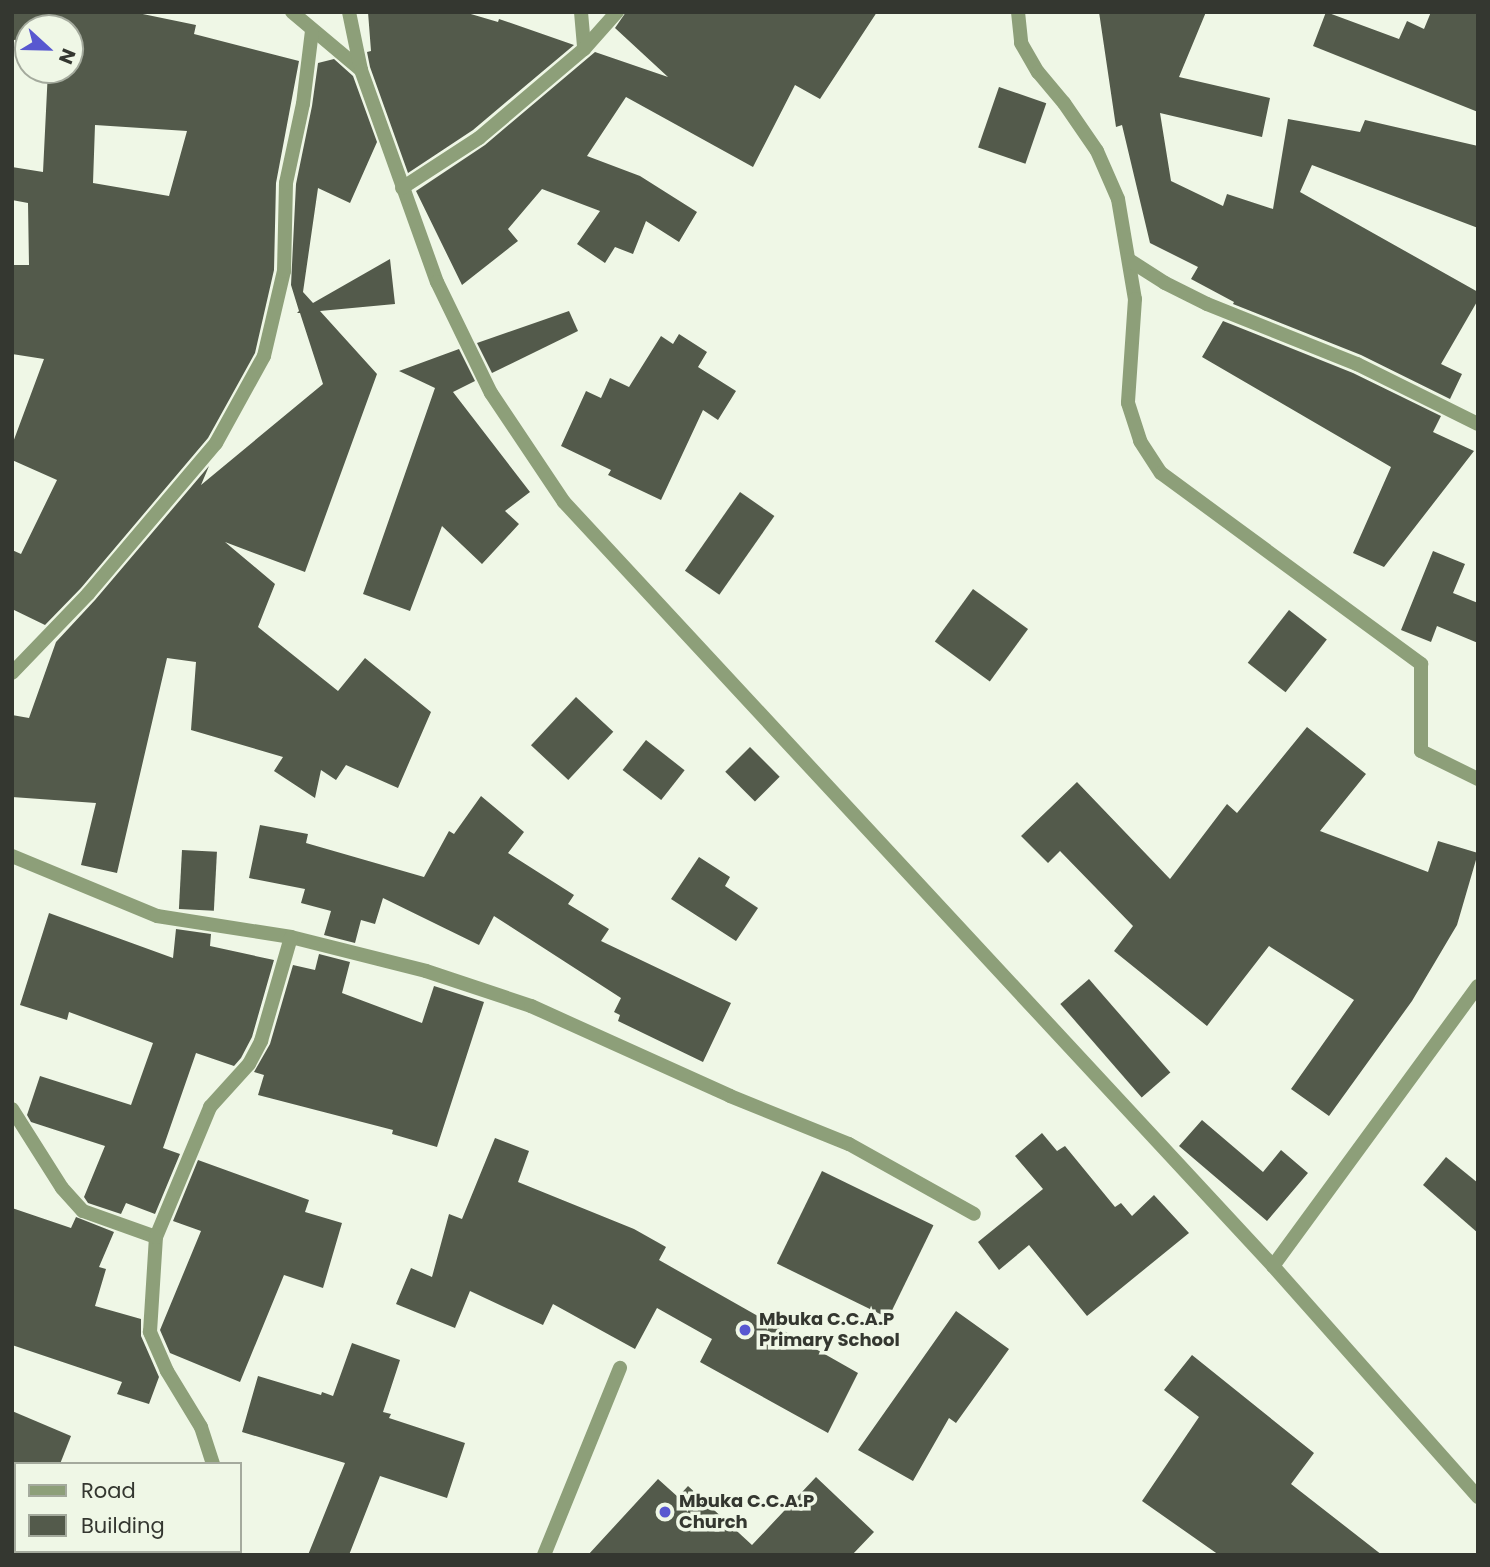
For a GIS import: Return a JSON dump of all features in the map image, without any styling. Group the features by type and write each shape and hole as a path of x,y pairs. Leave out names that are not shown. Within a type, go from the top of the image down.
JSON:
{"street":[{"path":"292,12 361,70"},
{"path":"349,12 361,70 437,282 491,393 564,502 1273,1266 1478,1497"},
{"path":"581,12 584,49"},
{"path":"402,188 479,138 584,49 617,12"},
{"path":"1018,12 1021,43 1038,72 1064,103 1097,151 1118,199 1135,299 1128,404 1140,441 1161,473 1421,664 1421,751 1478,779"},
{"path":"12,673 89,594 216,443 264,356 284,271 286,183 303,104 312,31"},
{"path":"1129,260 1165,284 1207,304 1357,363 1478,424"},
{"path":"12,856 157,916 291,937 426,971 531,1006 730,1096 849,1144 974,1214"},
{"path":"212,1462 201,1427 167,1371 150,1332 156,1237 210,1107 249,1065 261,1041 291,937"},
{"path":"1273,1266 1478,986"},
{"path":"12,1110 62,1188 83,1211 156,1237"},
{"path":"544,1555 620,1368"}],"building":[{"path":"12,12 133,12 196,25 194,34 299,61 276,183 274,270 255,353 208,438 81,588 45,625 12,609 12,550 21,554 57,480 12,460 12,445 44,359 12,354 12,265 29,265 28,203 12,200 12,167 43,172 47,84 84,84 84,14 14,14 14,40","holes":["95,125 187,131 169,196 93,183"]},
{"path":"368,12 464,12 498,22 499,19 574,45 473,130 408,173 370,67 367,52 371,51"},
{"path":"626,12 877,12 820,99 795,85 753,167 626,97 587,156 640,176 697,212 679,242 646,221 633,254 615,247 605,263 577,244 600,211 542,189 508,229 518,241 462,285 416,191 485,145 595,52 668,77 615,28"},
{"path":"1099,12 1206,12 1179,77 1270,98 1262,137 1160,113 1171,181 1223,206 1227,194 1273,209 1288,119 1360,132 1365,120 1478,146 1478,228 1312,165 1300,192 1478,292 1478,300 1441,364 1462,374 1450,399 1361,355 1233,304 1234,302 1191,279 1198,267 1150,243 1122,125 1116,127"},
{"path":"1326,12 1399,39 1407,21 1424,29 1431,12 1478,12 1478,112 1313,46"},
{"path":"334,59 353,76 377,142 350,203 318,188 303,292 313,303 390,259 395,304 320,311 377,374 305,572 225,542 275,584 258,627 338,691 365,658 431,712 398,788 346,765 336,780 321,770 315,798 274,771 283,757 191,730 196,662 167,658 117,873 81,865 96,803 12,797 12,715 29,718 56,642 209,466 201,485 323,384 300,313 297,313 299,311 291,285 296,184 318,63"},
{"path":"999,87 1046,103 1025,164 978,148"},
{"path":"569,311 578,331 492,373 477,343"},
{"path":"1223,321 1353,373 1441,416 1433,432 1474,451 1384,567 1353,553 1391,467 1202,357"},
{"path":"679,334 707,352 698,367 736,391 718,420 703,410 661,500 608,475 611,470 561,446 586,391 601,398 610,378 629,387 661,336 673,344"},
{"path":"459,349 475,381 453,392 530,492 505,511 519,524 482,564 442,526 410,611 363,594 435,388 399,371"},
{"path":"740,492 774,516 719,595 685,571"},
{"path":"1433,551 1465,564 1453,593 1478,603 1478,643 1437,626 1431,642 1401,630"},
{"path":"973,589 1028,629 990,682 935,642"},
{"path":"1289,610 1327,640 1286,692 1248,663"},
{"path":"576,697 613,732 568,780 531,745"},
{"path":"1307,727 1366,774 1320,831 1428,872 1438,841 1478,853 1457,925 1412,1001 1329,1116 1291,1089 1354,1000 1269,946 1207,1026 1114,951 1133,926 1060,851 1048,863 1021,836 1077,782 1170,879 1227,804 1237,813"},
{"path":"646,740 685,770 661,800 623,770"},
{"path":"750,747 780,777 755,801 725,772"},
{"path":"481,796 524,832 508,853 574,895 568,904 609,929 601,941 731,1003 703,1062 618,1021 620,1015 614,1012 621,998 494,916 479,945 383,898 375,924 361,920 355,943 324,935 331,911 301,903 305,889 249,878 260,825 308,834 306,843 424,877 449,831 454,834"},
{"path":"182,850 217,852 214,911 179,909"},
{"path":"699,857 730,877 725,886 758,908 736,941 671,899"},
{"path":"49,913 173,958 176,929 211,934 210,946 274,960 252,1037 241,1058 234,1066 196,1053 163,1148 180,1154 155,1214 126,1203 121,1214 88,1203 84,1197 105,1146 31,1122 27,1115 40,1076 131,1105 153,1043 69,1012 67,1020 20,1005"},
{"path":"319,954 350,962 342,993 422,1023 434,986 484,1002 437,1147 392,1134 393,1130 258,1095 264,1075 254,1072 270,1044 293,965 315,970"},
{"path":"1089,979 1170,1073 1142,1098 1060,1004"},
{"path":"1202,1120 1263,1172 1281,1150 1308,1173 1267,1221 1179,1146"},
{"path":"1042,1133 1057,1151 1065,1146 1115,1207 1121,1203 1132,1216 1154,1195 1189,1233 1087,1316 1029,1245 999,1270 978,1242 1043,1189 1015,1156"},
{"path":"495,1138 529,1151 518,1182 634,1229 666,1247 659,1260 858,1373 828,1433 700,1362 712,1339 657,1308 635,1349 553,1304 543,1325 470,1291 455,1328 396,1304 411,1268 432,1277 449,1214 462,1219"},
{"path":"1446,1157 1478,1183 1478,1233 1423,1185"},
{"path":"198,1160 309,1200 305,1212 342,1223 323,1288 284,1275 240,1382 170,1353 160,1330 201,1231 173,1221"},
{"path":"822,1171 933,1225 888,1318 777,1264"},
{"path":"12,1208 71,1228 76,1217 114,1232 99,1267 106,1269 95,1306 141,1319 141,1336 159,1377 149,1404 117,1394 122,1382 12,1345"},
{"path":"956,1311 1009,1349 956,1423 949,1418 913,1481 858,1450"},
{"path":"352,1343 400,1360 383,1412 391,1414 389,1418 465,1443 447,1498 380,1476 349,1555 308,1555 345,1463 242,1432 258,1376 321,1395 322,1392 333,1396"},
{"path":"1192,1355 1314,1453 1291,1484 1382,1555 1219,1555 1142,1501 1199,1417 1164,1390"},
{"path":"12,1411 71,1436 61,1462 12,1464"},
{"path":"816,1477 874,1532 852,1555 588,1555 658,1479 678,1497 688,1486 752,1545"}],"place":[{"name":"Mbuka C.C.A.P Primary School","path":"745,1330"},
{"name":"Mbuka C.C.A.P Church","path":"665,1512"}]}
